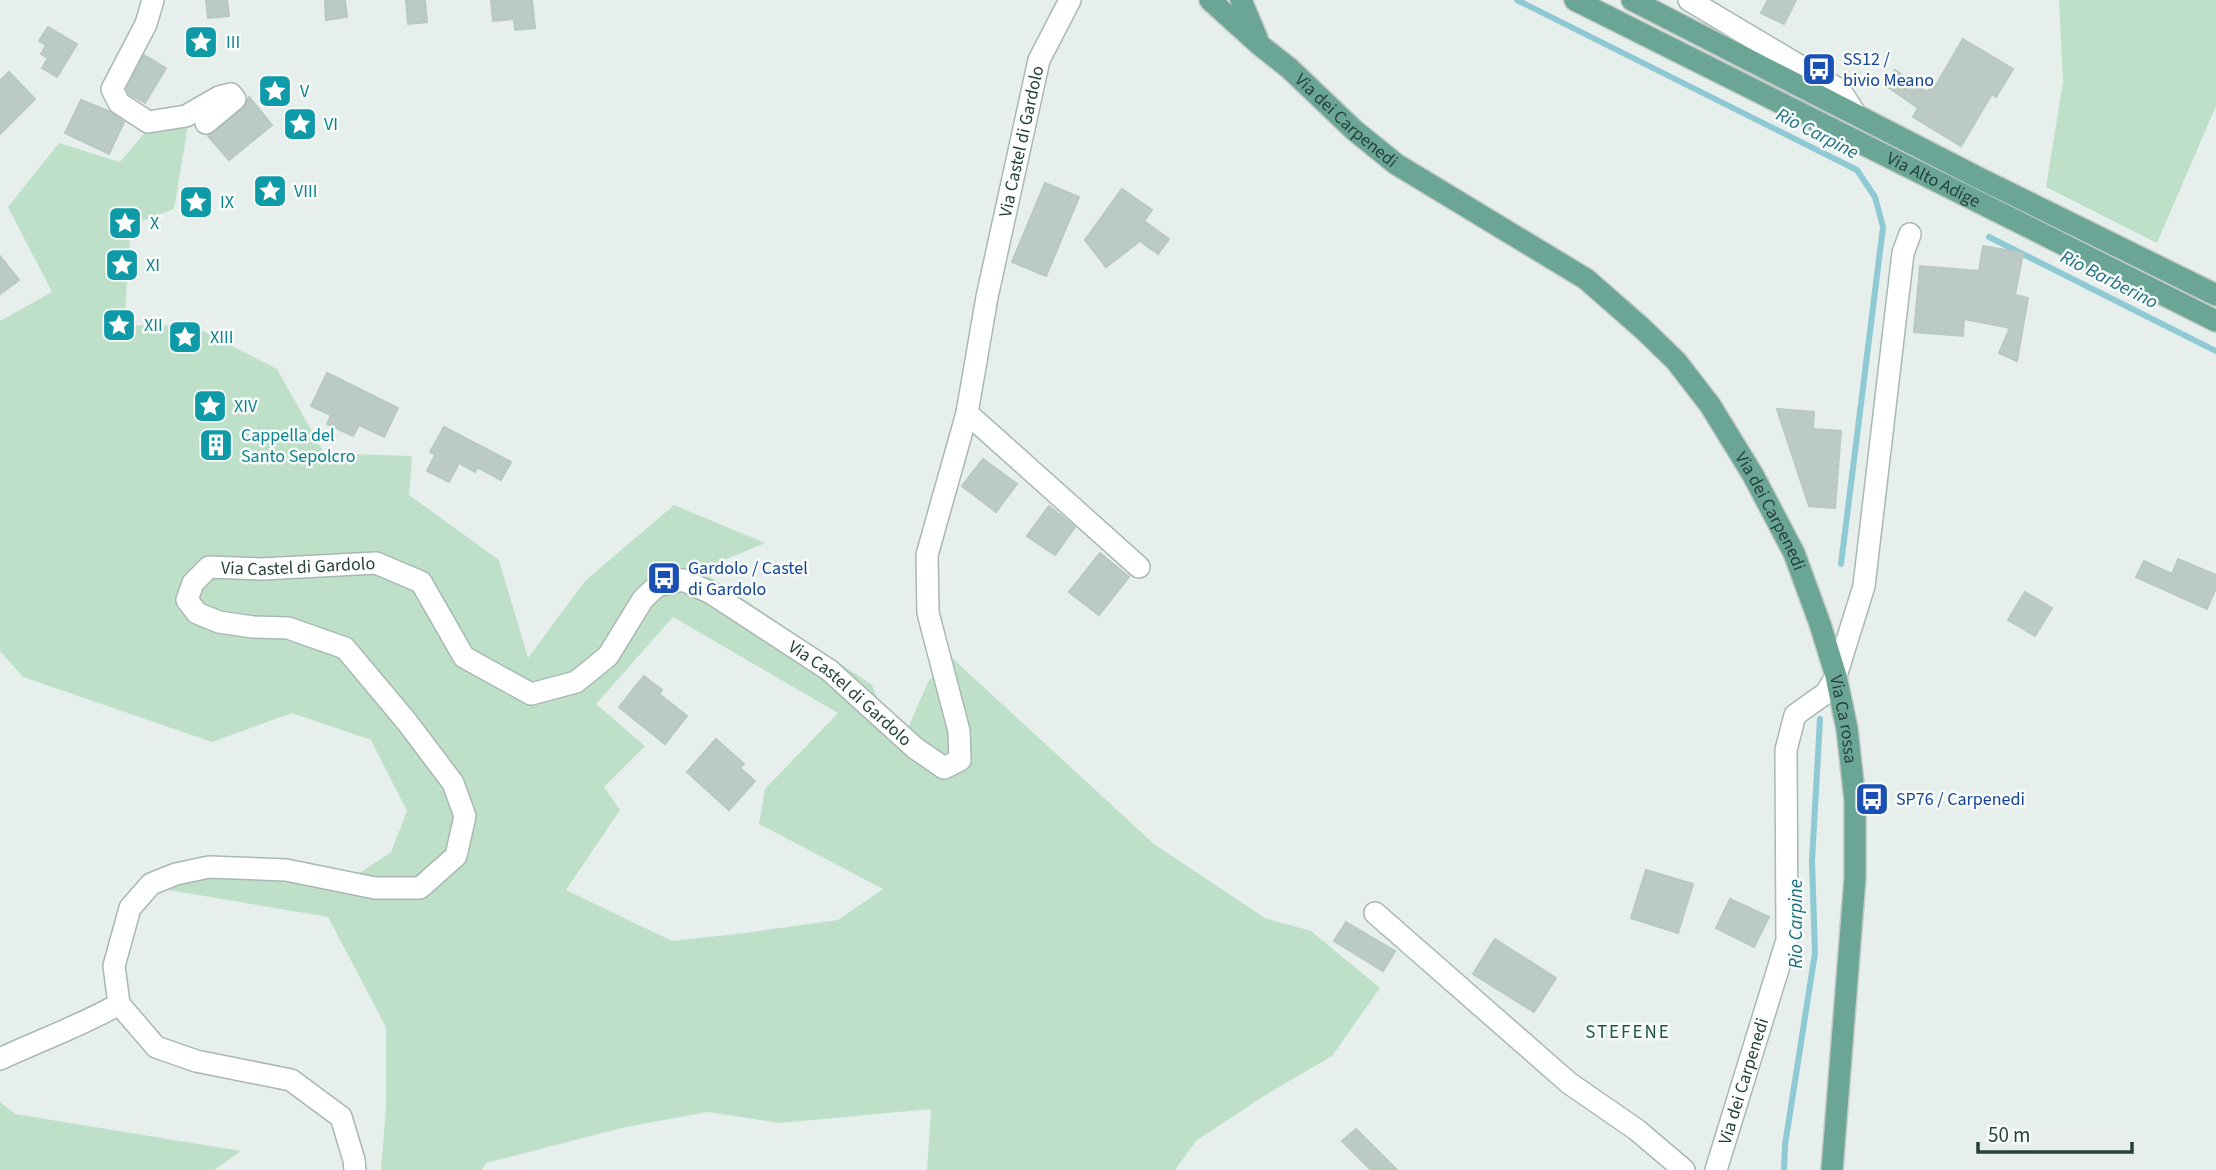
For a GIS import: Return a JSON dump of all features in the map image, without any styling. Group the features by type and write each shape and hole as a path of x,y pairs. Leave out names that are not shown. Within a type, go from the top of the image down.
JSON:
{"main road":[{"name":"Via dei Carpenedi","path":"1210,0 1289,68 1354,130 1396,164 1586,279 1676,361 1710,405 1754,475 1794,553 1836,676"},
{"name":"Via dei Carpenedi","path":"1241,0 1261,46"},
{"name":"Via Alto Adige","path":"1575,0 2216,321"},
{"name":"Via Alto Adige","path":"1632,0 2216,295"},
{"name":"Via Ca rossa","path":"1832,1170 1855,878 1855,800 1847,729 1836,676"}],"street":[{"path":"153,0 146,24 111,89 119,103 148,122 186,116 219,97 231,94 235,99 206,123"},
{"name":"Via Castel di Gardolo","path":"119,1004 114,966 130,908 151,884 176,874 209,867 286,870 375,888 420,888 456,856 465,816 453,783 407,722 345,648 288,628 253,628 219,622 197,613 187,600 194,583 209,567 261,569 376,563 421,582 464,657 531,694 576,682 608,656 643,598 657,586 683,580 711,593 829,670 915,748 944,768 960,760 959,731 928,613 927,555 967,413 987,297 1039,60 1070,0"},
{"path":"1689,0 1840,90 1856,114"},
{"name":"Via Ca rossa","path":"1836,676 1864,586 1903,253 1910,234"},
{"path":"967,413 1139,567"},
{"name":"Via dei Carpenedi","path":"1716,1170 1787,940 1786,750 1795,715 1826,693 1836,676"},
{"path":"1375,913 1569,1083 1637,1129 1684,1170"},
{"path":"0,1059 56,1033 88,1022 119,1004 156,1047 196,1060 291,1080 341,1117 355,1170"}],"green space":[{"path":"2059,0 2216,0 2216,106 2157,243 2046,187 2063,82"},
{"path":"152,124 188,125 174,209 131,225 124,325 193,326 277,369 324,453 412,456 409,495 499,560 528,658 585,581 674,505 765,543 700,570 872,685 899,749 928,682 951,657 1154,844 1265,918 1311,931 1380,988 1332,1056 1267,1094 1196,1141 1175,1170 927,1170 931,1109 780,1123 708,1112 626,1127 486,1163 482,1170 381,1170 386,1108 386,1027 328,917 163,889 209,876 346,882 391,852 407,811 371,740 292,713 212,742 23,677 0,651 0,321 52,292 8,207 59,143 120,162","holes":["673,617 838,713 765,789 759,824 883,889 838,920 672,941 566,890 620,810 604,787 645,746 596,704"]},
{"path":"0,1102 15,1114 241,1151 214,1170 0,1170"}],"building":[{"path":"206,0 227,0 229,16 208,18"},
{"path":"325,0 345,0 347,17 326,20"},
{"path":"406,0 425,0 427,22 408,24"},
{"path":"491,0 532,0 535,28 515,30 514,19 493,21"},
{"path":"1768,0 1796,0 1784,24 1761,13"},
{"path":"48,27 77,44 57,77 42,68 48,58 41,54 46,45 39,41"},
{"path":"1963,39 2013,69 1996,97 1992,94 1961,146 1913,117 1918,108 1885,85 1895,70 1927,92 1932,85 1935,87"},
{"path":"144,55 166,68 145,103 129,94 127,89"},
{"path":"9,72 35,99 0,134 0,81"},
{"path":"249,97 272,125 229,160 208,136 243,109"},
{"path":"81,100 110,112 124,122 109,154 65,133"},
{"path":"1045,183 1079,197 1046,276 1012,262"},
{"path":"1122,189 1152,210 1144,221 1169,239 1158,254 1140,241 1106,267 1085,240"},
{"path":"1983,246 2023,253 2015,295 2028,298 2017,361 1999,353 2010,328 1964,319 1963,336 1914,332 1920,266 1979,271"},
{"path":"0,256 19,280 0,294"},
{"path":"327,373 398,408 384,437 359,425 353,436 327,424 331,415 311,406"},
{"path":"1777,409 1814,412 1813,429 1841,431 1835,508 1809,506"},
{"path":"444,427 511,462 501,480 477,467 475,472 459,463 449,482 427,471 435,455 430,452"},
{"path":"983,459 1017,484 996,512 962,486"},
{"path":"1049,506 1075,527 1055,555 1027,536"},
{"path":"1100,553 1129,577 1099,615 1069,592"},
{"path":"2178,559 2216,575 2216,588 2207,609 2136,577 2144,561 2172,574"},
{"path":"2025,592 2052,608 2035,636 2008,620"},
{"path":"644,676 662,690 659,694 687,716 665,744 619,707"},
{"path":"716,739 744,764 740,768 755,781 729,810 687,772"},
{"path":"1646,870 1693,884 1678,933 1631,918"},
{"path":"1730,899 1769,917 1754,947 1716,928"},
{"path":"1346,922 1395,951 1383,971 1334,941"},
{"path":"1495,939 1556,978 1534,1012 1473,974"},
{"path":"1356,1129 1397,1170 1371,1170 1342,1141"}],"waterway":[{"name":"Rio Carpine","path":"1517,0 1857,170 1875,197 1883,227 1841,564"},
{"name":"Rio Barberino","path":"1989,237 2216,351"},
{"name":"Rio Carpine","path":"1784,1170 1785,1145 1815,953 1812,861 1820,719"}],"place":[{"name":"III","path":"201,42"},
{"name":"SS12 / bivio Meano","path":"1819,69"},
{"name":"V","path":"275,91"},
{"name":"VI","path":"300,124"},
{"name":"VIII","path":"270,191"},
{"name":"IX","path":"196,202"},
{"name":"X","path":"125,223"},
{"name":"XI","path":"122,265"},
{"name":"XII","path":"119,325"},
{"name":"XIII","path":"185,337"},
{"name":"XIV","path":"210,406"},
{"name":"Cappella del Santo Sepolcro","path":"216,445"},
{"name":"Gardolo / Castel di Gardolo","path":"664,578"},
{"name":"SP76 / Carpenedi","path":"1872,799"}],"district":[{"name":"STEFENE","path":"1628,1032"}]}
